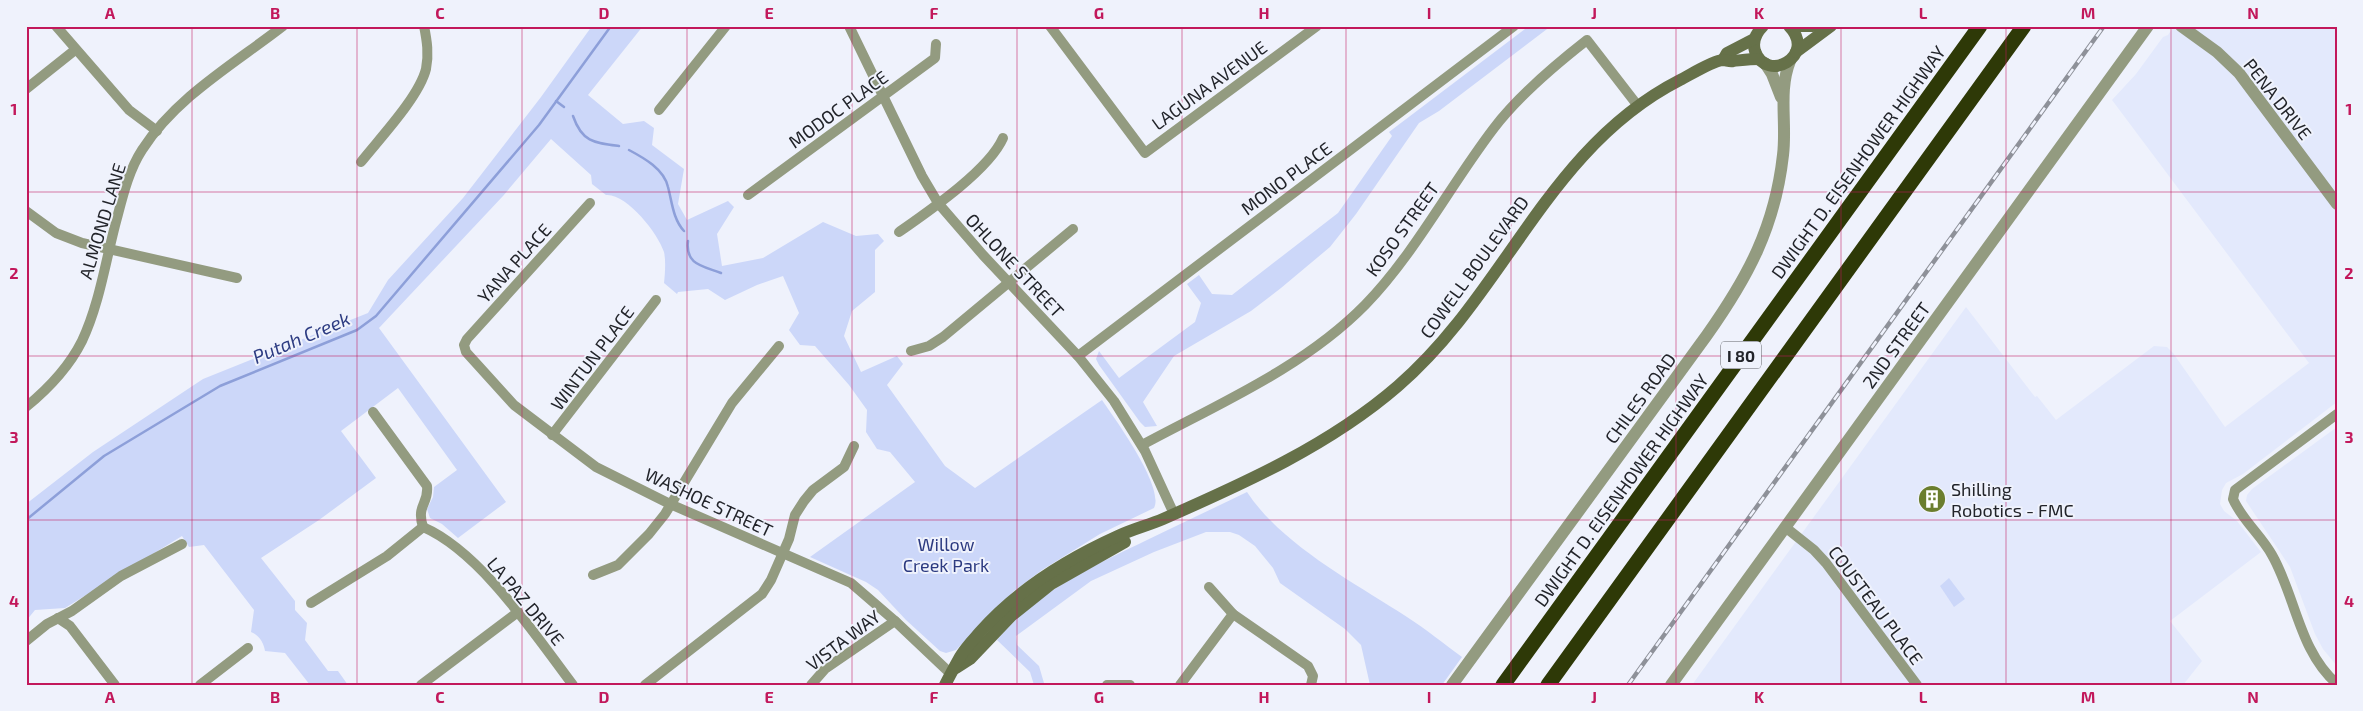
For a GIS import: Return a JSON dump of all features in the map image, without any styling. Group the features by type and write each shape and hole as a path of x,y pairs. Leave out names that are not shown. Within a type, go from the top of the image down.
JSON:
{"highway":[{"name":"DWIGHT D. EISENHOWER HIGHWAY","path":"1503,685 1980,26"},
{"name":"I 80","path":"1548,685 2024,26"}],"main road":[{"path":"1762,26 1754,39 1756,53 1762,61"},
{"path":"1790,26 1813,26"},
{"path":"1790,26 1797,38 1793,56"},
{"path":"1793,56 1804,44 1820,35 1826,27"},
{"name":"COWELL BOULEVARD","path":"951,676 970,659 1004,622 1051,584 1161,520 1279,465 1317,444 1382,400 1414,373 1443,342 1471,308 1565,174 1608,130 1638,106 1667,87 1723,60 1727,52 1754,39"},
{"name":"COWELL BOULEVARD","path":"1723,60 1731,62 1746,58 1780,66 1793,56"}],"street":[{"path":"56,26 129,110 157,131"},
{"name":"ALMOND LANE","path":"26,407 45,391 65,367 81,342 91,318 126,185 141,151 187,98 283,26"},
{"path":"361,162 416,92 426,70 428,48 424,26"},
{"path":"659,110 726,26"},
{"name":"OHLONE STREET","path":"849,26 909,150 938,203 1008,282 1078,356 1114,401 1142,445 1174,514"},
{"name":"LAGUNA AVENUE","path":"1050,26 1145,153 1317,26"},
{"name":"MONO PLACE","path":"1078,356 1514,26"},
{"name":"2ND STREET","path":"1671,685 2148,26"},
{"name":"PENA DRIVE","path":"2180,26 2217,52 2239,73 2337,204"},
{"name":"KOSO STREET","path":"1142,445 1295,361 1331,335 1365,305 1389,278 1495,127 1546,74 1587,40 1638,106"},
{"name":"MODOC PLACE","path":"748,195 935,58 936,44"},
{"path":"26,89 76,50"},
{"path":"1782,101 1785,72 1793,56"},
{"path":"1762,61 1772,74 1782,101"},
{"name":"CHILES ROAD","path":"1452,685 1736,295 1753,263 1767,227 1778,186 1783,153 1782,101"},
{"path":"899,232 987,163 998,150 1003,138"},
{"name":"YANA PLACE","path":"464,345 467,339 590,203"},
{"path":"26,211 56,233 82,242 237,278"},
{"path":"911,351 929,346 943,337 1073,229"},
{"name":"WINTUN PLACE","path":"552,435 656,300"},
{"name":"WASHOE STREET","path":"464,345 466,352 514,405 596,467 670,504 851,583 896,621 951,676"},
{"path":"593,576 618,565 635,551 665,514 732,403 780,346"},
{"path":"311,603 387,556 423,527 420,508 427,495 427,486 373,412"},
{"path":"2337,414 2235,490 2233,499 2236,508 2271,554 2291,596 2304,638 2319,664 2337,684"},
{"path":"646,685 762,594 771,580 789,539 795,515 813,490 844,467 854,446"},
{"name":"LA PAZ DRIVE","path":"423,527 439,536 482,572 518,612 573,685"},
{"name":"COUSTEAU PLACE","path":"1785,528 1814,550 1826,563 1917,685"},
{"path":"26,641 47,624 72,611 121,576 182,544"},
{"path":"1209,587 1233,614 1308,666 1313,676 1311,685"},
{"path":"421,685 518,612"},
{"path":"1180,685 1233,614"},
{"path":"58,618 70,626 115,685"},
{"name":"VISTA WAY","path":"810,685 825,669 896,621"},
{"path":"200,685 248,648"},
{"path":"1107,685 1130,685"}],"shaded area":[{"path":"2174,26 2337,26 2337,402 2243,474 2226,483 2222,490 2220,504 2224,511 2237,521 2261,552 2170,621 2202,661 2183,685 1692,685 1966,307 2035,397 2037,396 2056,420 2154,346 2167,347 2173,353 2225,427 2309,363 2112,100 2136,74 2163,37 2168,35"},
{"path":"2337,427 2337,666 2323,649 2315,634 2290,567 2246,501 2247,495 2252,489"}],"green space":[{"name":"Willow Creek Park","path":"592,26 643,26 588,95 623,124 644,121 654,128 652,145 684,169 678,204 687,220 728,201 734,207 717,234 722,266 763,258 823,222 856,236 878,234 884,241 875,250 875,292 852,311 844,336 861,372 897,356 903,364 887,385 945,466 975,488 1102,400 1146,470 1155,498 1154,508 1100,534 1042,570 1014,591 956,650 946,653 940,651 906,620 878,590 866,582 810,557 915,482 890,452 877,449 866,432 867,410 849,385 815,346 800,345 789,330 799,313 783,276 757,285 725,300 708,289 678,292 677,294 664,283 664,252 648,225 623,200 606,195 592,184 591,175 551,139 503,196 379,328 506,502 458,538 442,524 430,518 427,509 433,497 434,487 457,470 398,388 341,431 376,478 319,520 261,558 295,601 295,610 307,623 305,640 328,671 338,671 348,685 310,685 285,653 265,651 261,640 251,632 254,610 204,545 189,547 182,536 65,608 35,610 26,621 26,504 93,452 203,379 368,313 388,280 463,198 541,97"},
{"path":"1529,26 1551,26 1439,111 1419,123 1356,214 1330,247 1251,311 1174,356 1143,402 1157,426 1145,427 1099,365 1096,359 1099,351 1119,378 1195,322 1201,303 1187,284 1199,275 1212,294 1232,295 1338,213 1392,136 1389,132"},
{"path":"1247,492 1279,529 1299,546 1414,622 1462,657 1442,685 1370,685 1361,645 1345,629 1280,583 1273,568 1255,546 1239,535 1230,532 1206,532 1154,552 1091,581 1016,636 1017,645 1039,666 1044,683 1034,685 1030,672 997,640 1029,608 1047,594 1086,570"},
{"path":"1949,578 1965,599 1954,607 1940,586"}],"waterway":[{"name":"Putah Creek","path":"26,520 104,456 220,386 357,330 376,316 539,125 611,26"},
{"path":"556,101 564,107"},
{"path":"573,116 580,131 590,140 619,146"},
{"path":"629,150 658,169 666,181 675,216 684,231"},
{"path":"688,241 689,255 692,260 721,273"}],"railway":[{"path":"1628,685 2104,26"}],"place":[{"name":"Shilling Robotics - FMC","path":"1932,499"}]}
